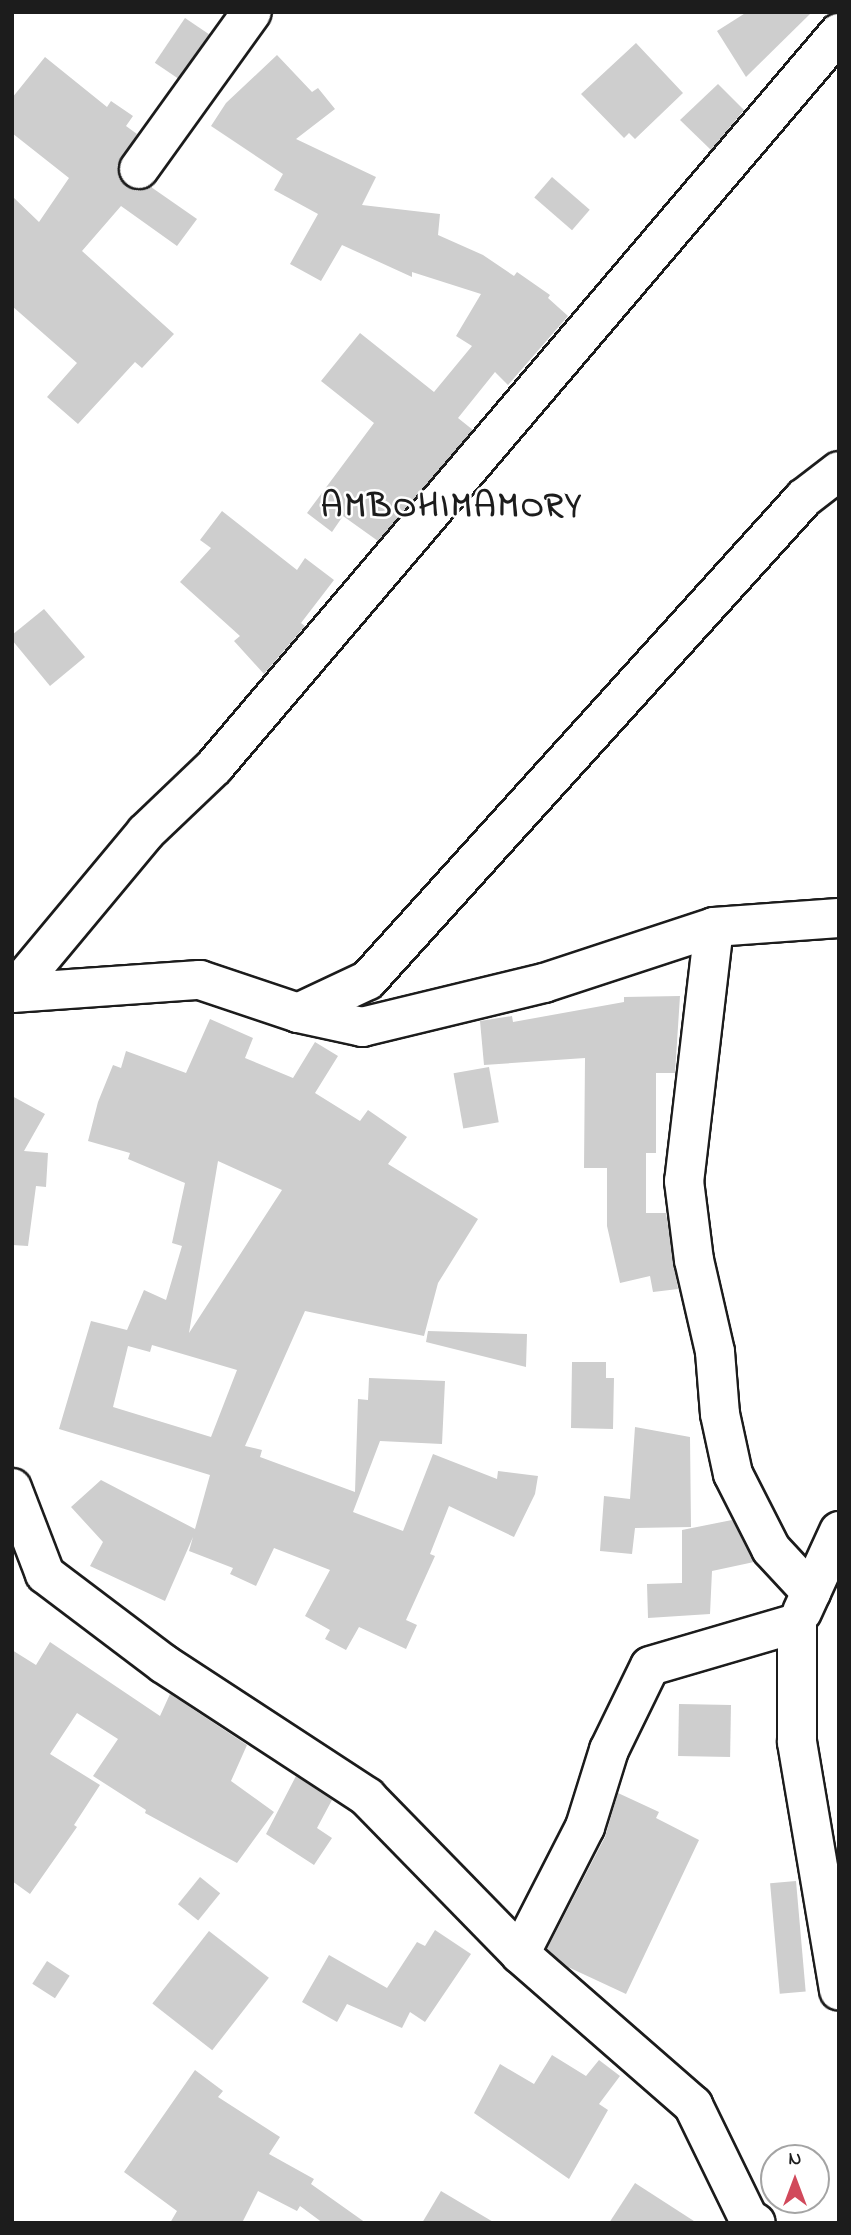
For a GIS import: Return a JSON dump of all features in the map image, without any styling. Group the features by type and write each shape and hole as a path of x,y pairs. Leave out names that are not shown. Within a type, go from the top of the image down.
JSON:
{"street":[{"path":"139,169 252,12"},
{"path":"839,33 214,767 146,832 12,993 200,980 298,1013 362,1027 544,983 715,927 839,918"},
{"path":"298,1013 368,980 804,498 839,471"},
{"path":"715,927 684,1181 694,1260 715,1352 720,1414 733,1474 804,1608"},
{"path":"12,1488 45,1574 164,1664 367,1797 520,1954 693,2105 748,2218 756,2223"},
{"path":"839,1531 804,1608 797,1742 839,1990"},
{"path":"520,1954 585,1826 609,1750 650,1667 804,1608"}],"building":[{"path":"747,12 812,12 746,77 717,31"},
{"path":"185,18 209,34 179,79 155,63"},
{"path":"636,43 683,93 635,139 629,133 624,138 581,94"},
{"path":"277,55 312,92 318,88 335,109 296,139 376,177 362,205 440,214 438,235 483,255 514,276 517,272 550,295 548,298 568,316 508,385 495,372 458,418 473,430 378,541 343,516 332,532 307,513 374,423 321,381 360,333 434,392 472,346 456,336 481,294 412,272 412,277 342,245 321,281 290,264 318,214 274,190 283,174 211,126 226,103"},
{"path":"45,57 107,107 111,101 133,116 126,126 137,134 117,166 126,186 137,191 151,187 197,219 177,246 121,206 82,251 174,334 142,368 135,362 78,424 47,397 77,363 12,306 12,196 39,222 69,178 12,133 12,98"},
{"path":"718,84 744,110 711,150 680,120"},
{"path":"552,177 590,210 572,230 534,197"},
{"path":"222,511 297,570 305,558 334,580 301,623 305,626 264,674 234,641 240,636 180,582 211,548 200,540"},
{"path":"44,609 85,657 50,686 12,640 12,635"},
{"path":"680,996 675,1073 656,1073 656,1153 646,1153 646,1213 666,1213 678,1289 653,1292 650,1276 620,1283 607,1226 607,1168 584,1168 585,1058 484,1065 480,1021 512,1016 513,1022 624,1002 624,997"},
{"path":"210,1019 253,1038 245,1058 293,1078 315,1042 338,1056 315,1093 360,1121 368,1110 407,1137 388,1164 478,1219 438,1283 424,1336 305,1311 245,1446 262,1450 260,1457 355,1492 358,1399 368,1400 369,1378 445,1381 442,1444 380,1441 353,1512 403,1531 433,1454 497,1479 498,1471 538,1476 535,1494 514,1537 449,1506 430,1554 435,1556 406,1620 417,1625 406,1649 359,1627 346,1650 325,1639 330,1630 305,1616 330,1570 274,1548 256,1586 230,1574 233,1568 189,1551 193,1537 165,1601 90,1566 103,1542 71,1507 101,1480 195,1529 210,1475 59,1429 91,1321 127,1330 144,1290 166,1300 182,1246 172,1243 185,1183 128,1159 130,1153 88,1141 98,1102 113,1065 121,1068 126,1051 186,1073","holes":["218,1161 282,1190 189,1333 203,1250","152,1345 237,1370 211,1437 113,1407 128,1346 150,1352"]},
{"path":"489,1067 499,1122 463,1128 454,1073"},
{"path":"12,1096 45,1114 24,1151 48,1153 46,1187 36,1186 28,1246 12,1245"},
{"path":"428,1331 527,1334 526,1367 426,1342"},
{"path":"572,1362 606,1362 606,1378 614,1378 613,1429 571,1428"},
{"path":"635,1427 690,1437 691,1527 635,1528 632,1554 600,1551 604,1496 630,1499"},
{"path":"732,1520 754,1562 712,1571 710,1614 648,1618 647,1584 682,1583 682,1530"},
{"path":"50,1642 160,1716 170,1694 247,1745 231,1781 274,1812 237,1863 145,1813 146,1810 93,1776 118,1739 77,1713 50,1754 100,1785 74,1825 77,1827 30,1894 12,1881 12,1650 36,1665"},
{"path":"679,1704 731,1705 730,1757 678,1756"},
{"path":"296,1776 332,1800 317,1828 332,1838 314,1865 266,1834"},
{"path":"618,1793 659,1812 656,1818 699,1840 626,1994 568,1967 547,1949 605,1837"},
{"path":"200,1877 220,1893 198,1921 178,1904"},
{"path":"796,1881 806,1992 780,1994 770,1883"},
{"path":"435,1930 471,1954 425,2022 410,2012 402,2028 347,2004 337,2022 302,2002 329,1955 387,1988 417,1942 425,1946"},
{"path":"209,1931 269,1978 212,2050 152,2003"},
{"path":"47,1961 70,1976 55,1998 32,1984"},
{"path":"552,2055 586,2076 599,2060 620,2076 599,2104 608,2110 569,2179 474,2113 500,2064 534,2084"},
{"path":"195,2070 223,2091 218,2097 280,2137 269,2154 314,2179 311,2184 366,2223 323,2223 300,2206 297,2211 258,2191 242,2223 170,2223 177,2211 124,2172"},
{"path":"635,2183 697,2223 609,2223"},
{"path":"441,2191 495,2223 422,2223"}],"district":[{"name":"AMBOHIMAMORY","path":"452,508"}]}
